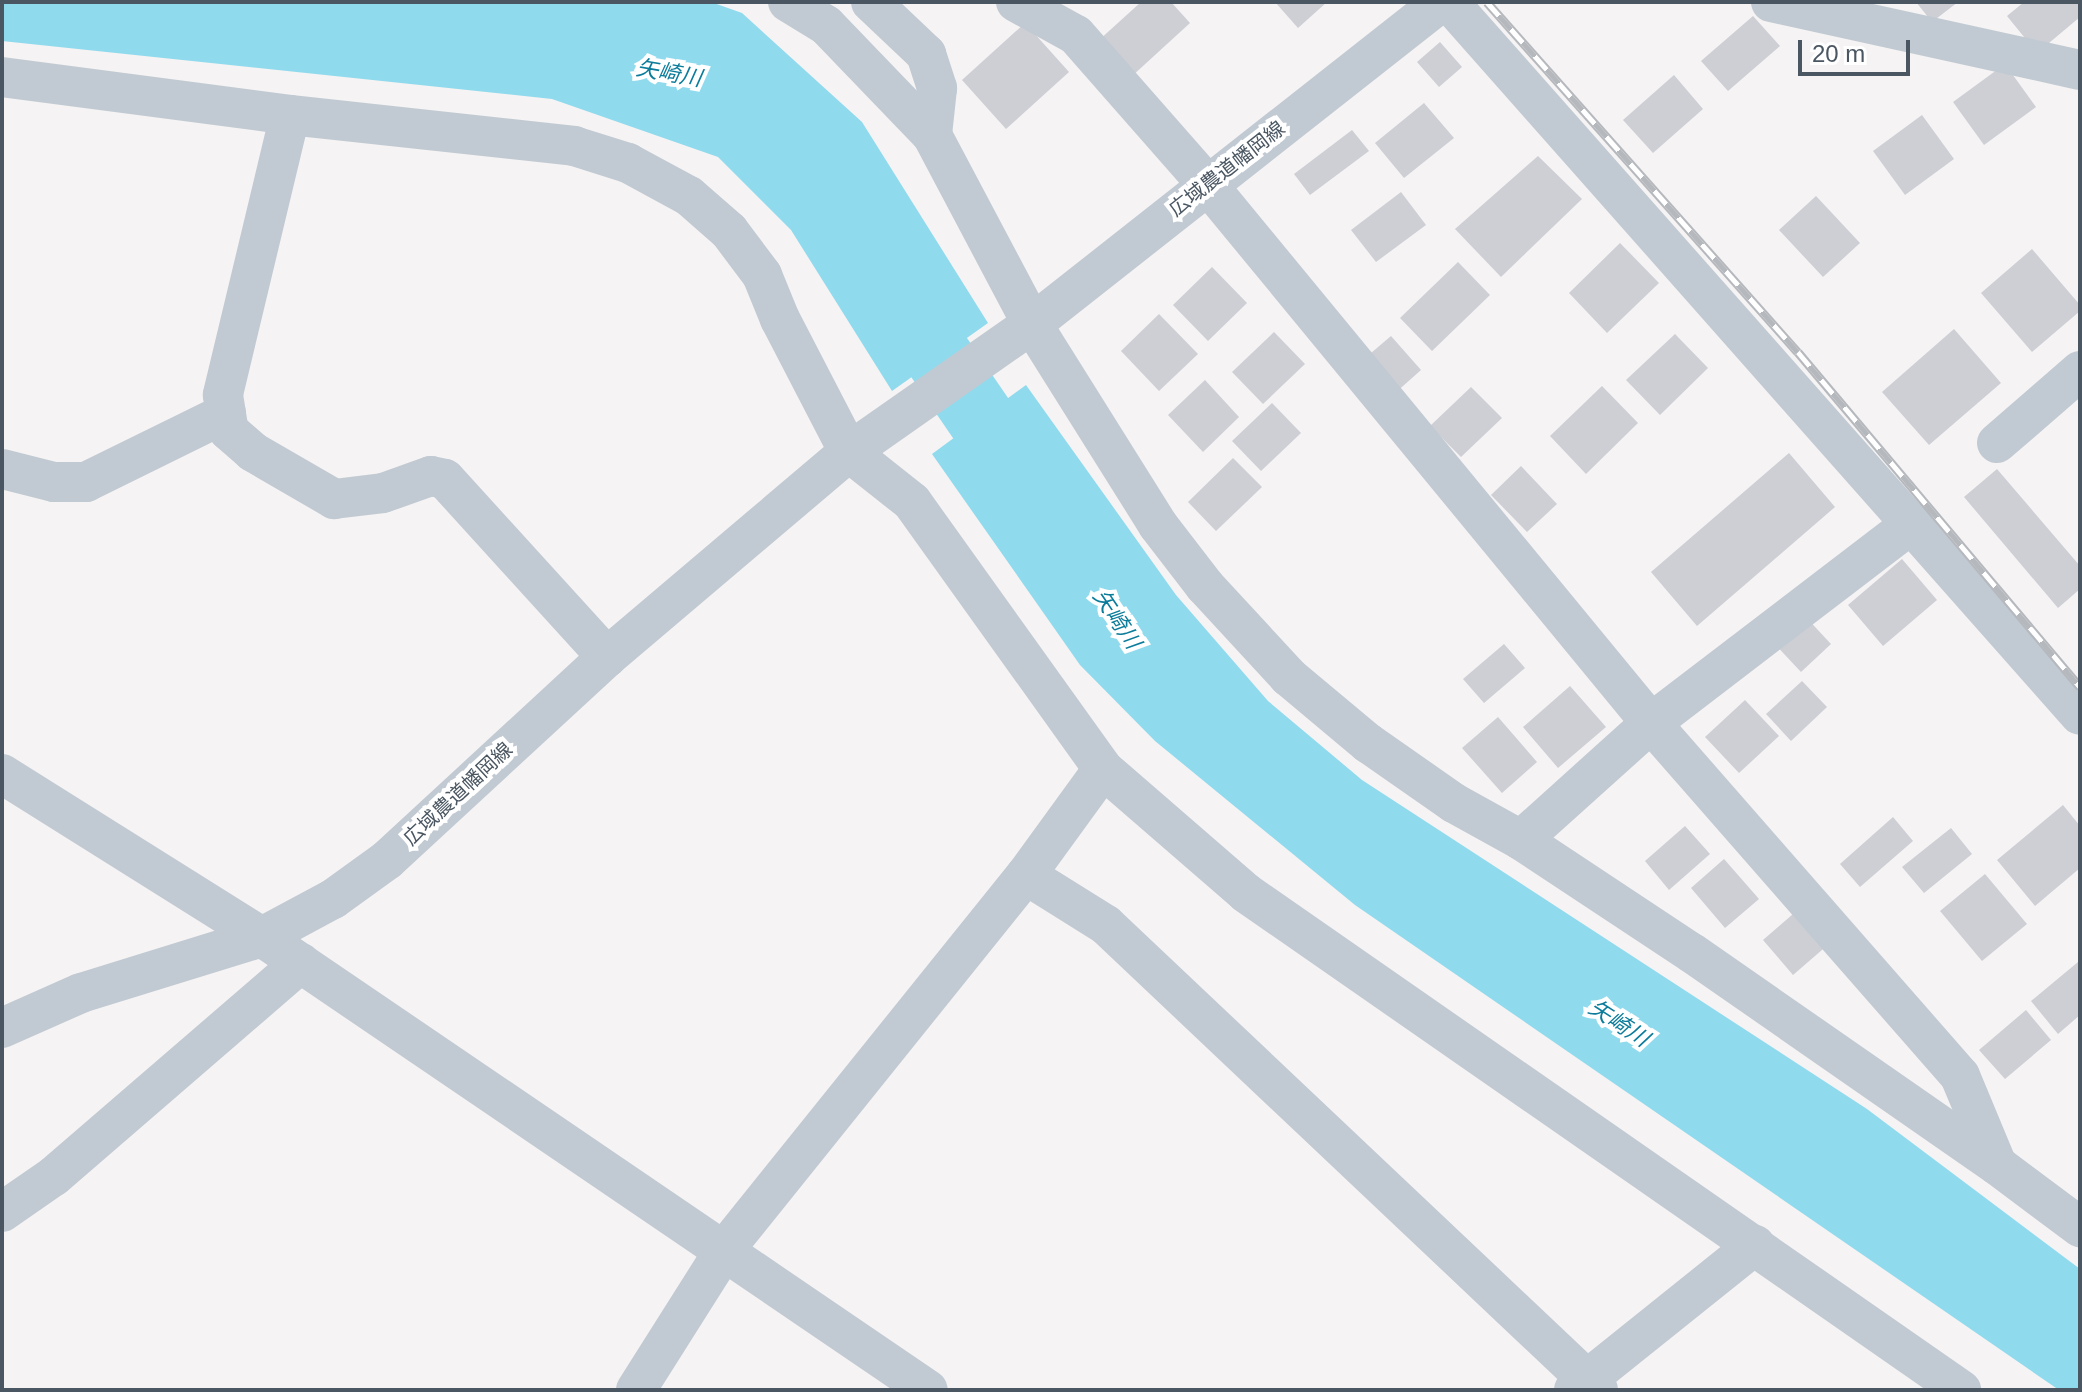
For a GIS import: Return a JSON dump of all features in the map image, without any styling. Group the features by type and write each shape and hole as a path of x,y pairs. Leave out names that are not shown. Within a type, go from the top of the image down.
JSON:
{"street":[{"path":"788,2 826,25 932,135 1022,330 1158,525 1205,586 1289,677 1368,743 1454,803 1521,840 1692,953 1997,1165 2080,1227"},
{"path":"871,2 926,54 937,88 932,135"},
{"path":"1016,2 1076,35 1207,184 1651,723 1960,1076 1997,1165"},
{"name":"広域農道幡岡線","path":"2,1028 81,993 262,937 333,899 387,860 607,657 849,452 1022,330 1441,2"},
{"path":"1449,2 2080,715"},
{"path":"1771,2 2080,70"},
{"path":"2,77 290,115 574,146 628,163 689,196 729,231 762,275 786,332 849,452 912,502 1103,769 1246,893 1961,1390"},
{"path":"290,115 223,395 229,431 253,452 334,499 383,493 431,476 445,479 607,657"},
{"path":"1997,443 2080,371"},
{"path":"2,469 54,482 86,482 226,413"},
{"path":"1521,840 1651,723 1913,523"},
{"path":"636,1390 725,1249 1026,875 1103,769"},
{"path":"2,774 262,937 725,1249 928,1390"},
{"path":"1026,875 1106,925 1587,1387 1755,1245"},
{"path":"2,1212 54,1176 301,963"}],"water":[{"path":"2,2 711,2 742,13 862,122 988,323 892,391 791,230 718,157 552,99 2,41"},
{"path":"1026,385 1176,595 1268,701 1362,780 1867,1109 2080,1269 2080,1390 2059,1390 1355,905 1155,741 1080,665 932,454"}],"building":[{"path":"1141,2 1171,2 1190,23 1131,77 1098,41"},
{"path":"1275,2 1327,2 1298,28"},
{"path":"1916,2 1958,2 1932,22"},
{"path":"2024,2 2080,2 2080,17 2037,53 2007,16"},
{"path":"1753,16 1780,46 1728,91 1701,61"},
{"path":"1025,23 1069,72 1006,129 962,80"},
{"path":"1440,42 1462,67 1439,87 1417,62"},
{"path":"2005,64 2036,107 1984,145 1953,102"},
{"path":"1674,75 1703,109 1653,153 1623,120"},
{"path":"1424,103 1454,138 1404,178 1375,143"},
{"path":"1922,115 1954,159 1905,195 1873,151"},
{"path":"1352,130 1369,151 1310,195 1294,174"},
{"path":"1538,156 1582,199 1501,277 1455,229"},
{"path":"1401,192 1426,225 1376,262 1351,230"},
{"path":"1816,196 1860,243 1823,277 1779,230"},
{"path":"1620,243 1659,283 1607,333 1569,293"},
{"path":"2032,249 2080,305 2080,311 2032,352 1981,293"},
{"path":"1458,262 1490,295 1432,351 1400,318"},
{"path":"1212,267 1247,303 1208,341 1173,305"},
{"path":"1159,314 1198,354 1159,391 1121,351"},
{"path":"1954,329 2001,383 1929,445 1882,392"},
{"path":"1274,332 1305,364 1263,404 1232,372"},
{"path":"1675,334 1708,368 1660,415 1626,380"},
{"path":"1391,336 1421,370 1394,394 1364,359"},
{"path":"1205,380 1239,417 1203,452 1168,415"},
{"path":"1602,386 1638,423 1586,474 1550,436"},
{"path":"1471,387 1502,418 1461,457 1430,426"},
{"path":"1272,403 1301,433 1261,471 1232,441"},
{"path":"1789,453 1835,507 1697,626 1651,572"},
{"path":"1233,458 1262,487 1216,531 1188,502"},
{"path":"1521,466 1557,504 1527,532 1491,495"},
{"path":"1997,469 2080,566 2080,589 2058,608 1964,497"},
{"path":"1902,559 1937,600 1883,646 1848,605"},
{"path":"1802,613 1831,644 1801,672 1772,641"},
{"path":"1504,644 1525,668 1484,703 1463,679"},
{"path":"1802,681 1827,707 1791,741 1766,714"},
{"path":"1570,686 1606,727 1558,768 1523,727"},
{"path":"1745,700 1779,736 1739,773 1705,737"},
{"path":"1498,717 1537,762 1502,793 1462,748"},
{"path":"2063,805 2080,826 2080,868 2035,906 1997,860"},
{"path":"1893,817 1913,841 1860,887 1840,864"},
{"path":"1685,826 1710,854 1669,890 1645,861"},
{"path":"1951,828 1972,854 1924,893 1902,867"},
{"path":"1724,859 1759,899 1725,928 1691,888"},
{"path":"1985,874 2027,924 1982,961 1940,911"},
{"path":"1800,908 1830,943 1793,975 1763,940"},
{"path":"2078,962 2080,1015 2058,1034 2031,1001"},
{"path":"2026,1010 2051,1040 2005,1079 1979,1050"}],"waterway":[{"name":"矢崎川","path":"886,280 1034,496"}],"railway":[{"path":"1487,2 1798,352 2080,687"}]}
